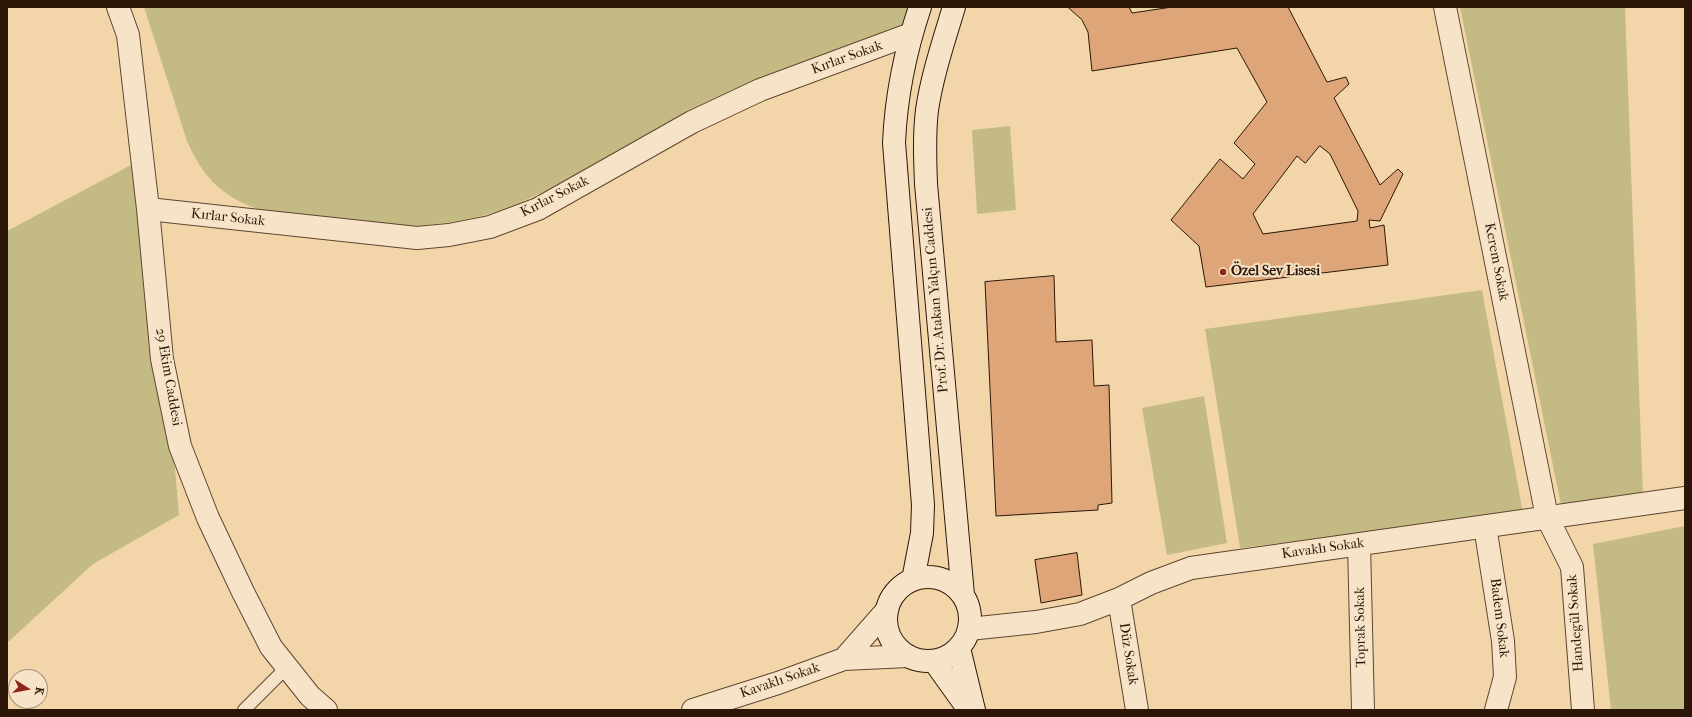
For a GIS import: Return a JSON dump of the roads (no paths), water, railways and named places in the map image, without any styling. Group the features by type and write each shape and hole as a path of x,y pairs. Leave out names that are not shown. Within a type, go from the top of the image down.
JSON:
{"street":[{"name":"29 Ekim Caddesi","path":"118,7 128,35 148,209 162,359 180,446 208,518 271,647 310,696 326,710"},
{"name":"Prof. Dr. Atakan Yalçın Caddesi","path":"913,580 922,533 923,505 894,143 900,79 911,34 920,7"},
{"name":"Prof. Dr. Atakan Yalçın Caddesi","path":"954,7 927,110 924,151 963,595"},
{"name":"Kerem Sokak","path":"1445,7 1547,518"},
{"name":"Kırlar Sokak","path":"148,209 417,238 449,235 490,227 538,209 692,122 760,90 911,34"},
{"name":"Kavaklı Sokak","path":"964,639 1036,622 1080,614 1119,599 1151,583 1191,568 1685,498"},
{"name":"Handegül Sokak","path":"1547,518 1572,567 1583,710"},
{"name":"Badem Sokak","path":"1485,526 1503,641 1505,677 1496,710"},
{"name":"Toprak Sokak","path":"1359,544 1363,710"},
{"path":"964,639 948,656 934,661 920,660 908,656 897,647 890,636 886,623 887,610 892,597 901,586 913,580 926,577 940,579 953,585 963,595 968,606 970,617 964,639 974,710"},
{"name":"Düz Sokak","path":"1119,599 1137,710"},
{"path":"844,659 887,610"},
{"path":"844,659 908,656"},
{"name":"Kavaklı Sokak","path":"693,710 778,684 844,659"},
{"path":"934,661 969,710"}],"lane":[{"path":"244,710 287,667"}],"place":[{"name":"Özel Sev Lisesi","path":"1223,272"}]}
